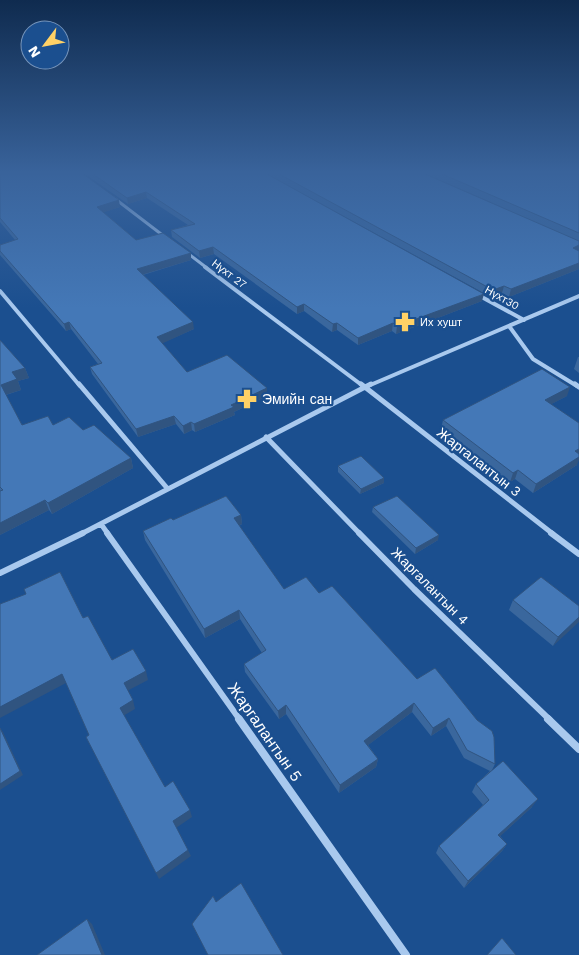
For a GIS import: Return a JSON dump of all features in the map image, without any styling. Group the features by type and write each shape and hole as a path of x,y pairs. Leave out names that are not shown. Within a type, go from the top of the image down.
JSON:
{"street":[{"path":"142,219 170,240"},
{"name":"Нүхт 27","path":"178,246 365,387"},
{"path":"0,291 167,488"},
{"name":"Нүхт30","path":"472,291 524,320"},
{"path":"0,572 102,524 167,488 365,387 579,296"},
{"path":"509,326 533,359 579,387"},
{"name":"Жаргалантын 3","path":"365,387 579,554"},
{"name":"Жаргалантын 4","path":"266,437 414,589 579,749"},
{"name":"Жаргалантын 5","path":"102,524 406,955"}],"building":[{"path":"0,219 111,219 136,240 163,233 191,253 137,269 193,322 157,337 187,372 227,355 267,388 231,405 234,407 194,424 191,422 183,426 174,416 136,429 90,367 102,363 69,322 64,324 0,251 0,245 18,239"},
{"path":"187,219 348,219 484,294 397,326 393,323 358,338 337,323 333,324 304,304 297,307 213,247 199,251 171,230 195,224"},
{"path":"361,219 527,219 579,241 579,245 573,248 579,251 579,263 511,289 504,286 493,290"},
{"path":"545,219 579,219 579,233"},
{"path":"0,340 25,368 12,372 17,379 1,385 22,425 48,416 53,425 69,417 83,430 94,425 131,458 48,503 45,500 0,523 0,491 3,490 0,487"},
{"path":"542,369 570,387 545,400 579,423 579,449 575,451 579,454 579,457 536,484 518,470 513,473 443,420"},
{"path":"361,456 384,478 361,489 338,466"},
{"path":"226,496 241,515 234,518 284,589 306,577 319,593 332,586 417,679 435,668 477,720 492,731 495,764 467,750 449,718 433,728 414,703 364,741 378,759 340,785 286,705 278,711 244,664 266,650 239,610 204,629 143,531 171,518 173,520"},
{"path":"397,496 439,535 416,548 373,507"},
{"path":"60,572 83,618 88,616 112,660 133,649 146,671 124,683 133,700 120,708 165,787 173,781 190,810 173,821 188,850 156,873 86,737 89,735 62,674 0,707 0,604 26,594 24,589"},
{"path":"541,577 579,606 579,617 558,637 513,600"},
{"path":"0,728 20,771 0,784"},
{"path":"503,761 538,799 498,835 507,844 468,881 439,846 489,800 476,784"},
{"path":"241,883 283,955 208,955 192,924 213,896 216,902"},
{"path":"87,919 102,955 37,955"},
{"path":"502,938 516,955 487,955"}],"place":[{"name":"Их хушт","path":"405,322"},
{"name":"Эмийн сан","path":"247,399"}]}
